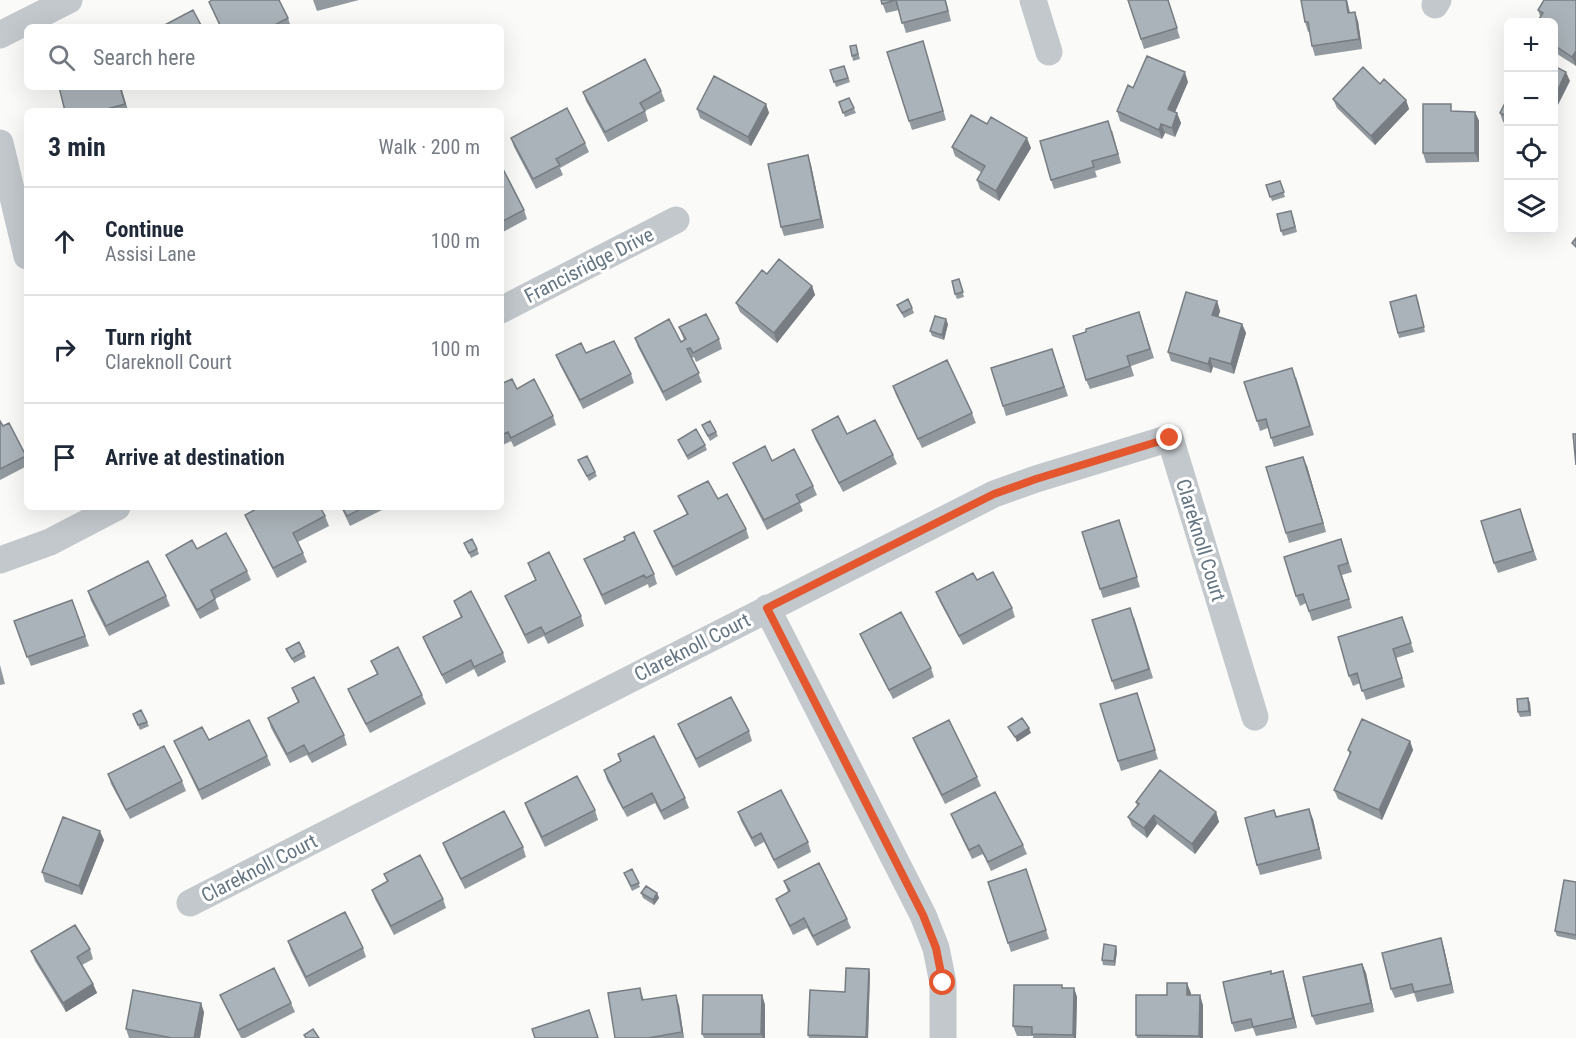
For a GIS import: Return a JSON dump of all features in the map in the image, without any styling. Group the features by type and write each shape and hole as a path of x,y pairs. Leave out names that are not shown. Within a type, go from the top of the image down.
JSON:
{"street":[{"path":"0,35 69,0"},
{"path":"1034,0 1049,52"},
{"path":"0,142 24,243"},
{"name":"Francisridge Drive","path":"504,308 676,220"},
{"name":"Clareknoll Court","path":"190,903 994,494 1170,438 1255,717"},
{"path":"0,560 50,542 111,510"},
{"path":"767,608 923,915 936,948 943,983 944,1038"}],"building":[{"path":"212,0 279,0 288,18 277,24 220,24 209,2"},
{"path":"881,0 896,0 882,4"},
{"path":"896,0 945,0 948,11 902,23"},
{"path":"1128,0 1168,0 1177,28 1141,39"},
{"path":"1301,0 1346,0 1348,13 1355,12 1359,39 1312,46"},
{"path":"1544,0 1576,0 1576,51 1572,57 1558,48 1558,18 1540,18 1543,13 1538,10"},
{"path":"193,10 200,24 167,24"},
{"path":"923,41 943,111 909,121 887,52"},
{"path":"856,45 858,54 852,56 850,46"},
{"path":"1147,56 1185,72 1168,109 1177,113 1172,128 1161,124 1159,130 1117,111 1128,85 1133,88"},
{"path":"645,59 661,91 640,103 645,111 605,132 583,92"},
{"path":"844,66 848,78 834,82 830,70"},
{"path":"1363,67 1380,84 1384,79 1406,100 1371,136 1333,99"},
{"path":"1558,68 1566,72 1558,89"},
{"path":"714,76 766,104 748,137 697,109"},
{"path":"60,90 121,90 125,104 111,108 64,108"},
{"path":"849,98 854,108 843,113 839,102"},
{"path":"1423,104 1451,104 1451,111 1475,112 1475,153 1423,153"},
{"path":"567,108 585,143 556,159 560,165 533,179 511,138"},
{"path":"971,115 987,124 991,117 1027,138 996,191 977,180 985,166 952,147"},
{"path":"1108,121 1118,154 1092,161 1094,167 1051,180 1040,141"},
{"path":"808,155 821,219 781,227 768,164"},
{"path":"504,171 524,210 504,220"},
{"path":"1280,181 1284,192 1270,197 1266,185"},
{"path":"1291,211 1295,227 1281,231 1277,214"},
{"path":"779,259 812,286 774,333 736,303 762,270 767,274"},
{"path":"959,279 963,292 955,294 952,281"},
{"path":"1186,292 1217,301 1212,315 1242,324 1231,364 1210,358 1208,364 1168,352"},
{"path":"1416,295 1424,327 1398,333 1390,302"},
{"path":"908,299 912,308 902,313 897,305"},
{"path":"1139,312 1150,349 1127,356 1130,366 1086,380 1073,336 1086,332 1086,329"},
{"path":"706,314 719,339 693,353 690,348 687,349 699,373 663,392 635,338 669,319 681,342 686,339 679,327"},
{"path":"935,316 946,319 942,335 930,331"},
{"path":"614,341 631,374 580,400 556,355 581,343 586,353"},
{"path":"1052,349 1064,387 1003,406 991,368"},
{"path":"947,360 972,413 918,439 893,386"},
{"path":"1292,368 1310,426 1271,438 1266,419 1257,421 1244,382"},
{"path":"512,379 517,389 534,379 553,416 511,438 508,432 504,434 504,383"},
{"path":"838,416 847,434 875,420 893,455 839,483 812,430"},
{"path":"0,421 3,426 9,423 24,452 24,457 0,469"},
{"path":"710,421 716,432 708,436 702,425"},
{"path":"696,429 705,445 687,456 678,440"},
{"path":"1573,434 1576,434 1576,465"},
{"path":"765,446 772,461 794,449 813,486 796,495 800,502 764,520 733,463"},
{"path":"587,456 595,472 587,476 578,460"},
{"path":"1303,457 1323,523 1286,533 1266,467"},
{"path":"708,481 718,499 727,494 746,529 673,567 654,531 688,514 678,496"},
{"path":"1520,509 1533,551 1494,563 1481,521"},
{"path":"254,510 322,510 325,516 293,533 303,553 273,568 245,515"},
{"path":"344,510 359,510 347,516"},
{"path":"1119,520 1137,577 1100,589 1082,532"},
{"path":"634,532 654,574 646,578 644,575 602,595 584,559 625,540 624,537"},
{"path":"226,533 247,571 211,590 215,599 197,610 166,555 192,540 197,549"},
{"path":"472,539 477,549 469,553 464,543"},
{"path":"1341,539 1348,563 1338,566 1349,599 1309,611 1303,594 1296,596 1284,557"},
{"path":"549,552 581,616 545,634 541,627 525,635 505,596 536,580 528,563"},
{"path":"148,561 166,596 106,626 88,591"},
{"path":"993,572 1012,608 959,636 936,592 973,573 977,580"},
{"path":"471,591 503,653 474,667 471,660 442,675 423,637 462,617 454,601"},
{"path":"72,600 85,636 27,657 14,621"},
{"path":"1130,608 1149,669 1112,681 1092,620"},
{"path":"901,612 931,668 889,690 860,634"},
{"path":"1402,617 1411,643 1393,649 1402,678 1362,691 1357,673 1349,676 1338,637"},
{"path":"299,642 304,652 292,659 286,649"},
{"path":"398,647 422,695 366,724 348,689 378,674 371,661"},
{"path":"314,677 344,735 309,754 304,745 287,754 268,718 299,702 292,688"},
{"path":"1137,693 1155,750 1118,761 1100,704"},
{"path":"731,697 749,731 696,759 678,724"},
{"path":"1528,698 1529,711 1518,712 1517,699"},
{"path":"141,710 147,722 138,725 133,714"},
{"path":"1022,718 1029,728 1015,737 1008,727"},
{"path":"1362,719 1410,741 1379,810 1334,790 1351,752 1348,750"},
{"path":"249,720 267,756 199,790 174,741 202,727 209,740"},
{"path":"949,720 977,777 942,795 913,738"},
{"path":"654,736 685,798 661,811 652,793 623,808 604,770 621,761 618,754"},
{"path":"164,746 182,781 126,810 108,774"},
{"path":"1160,770 1216,812 1192,844 1154,815 1144,828 1128,817 1139,804 1136,802"},
{"path":"577,776 595,810 542,837 525,803"},
{"path":"781,790 808,842 774,860 761,833 752,838 738,812"},
{"path":"995,792 1023,845 988,862 979,845 969,850 951,814"},
{"path":"1309,809 1319,849 1257,865 1245,818 1274,810 1276,817"},
{"path":"504,811 523,847 461,879 443,843"},
{"path":"63,817 100,831 79,886 42,872"},
{"path":"420,855 443,899 391,926 372,890 388,881 384,874"},
{"path":"819,863 847,919 813,936 804,918 790,926 776,899 790,891 784,881"},
{"path":"632,869 639,883 631,886 624,873"},
{"path":"1026,869 1046,930 1008,943 988,882"},
{"path":"1564,880 1576,882 1576,935 1555,931"},
{"path":"646,886 657,893 653,900 641,893"},
{"path":"345,912 363,948 306,977 288,941"},
{"path":"75,925 90,949 77,957 93,984 63,1003 31,951"},
{"path":"1441,938 1451,984 1414,992 1412,984 1391,989 1382,953"},
{"path":"1104,944 1116,946 1114,961 1102,960"},
{"path":"1362,964 1371,1003 1312,1016 1303,977"},
{"path":"274,968 291,1003 238,1030 220,995"},
{"path":"846,968 869,969 866,1037 808,1035 810,990 845,992"},
{"path":"1271,971 1271,974 1283,971 1293,1018 1253,1027 1251,1019 1232,1023 1223,982"},
{"path":"1167,983 1187,983 1187,995 1200,995 1199,1036 1136,1035 1136,995 1167,995"},
{"path":"1014,985 1062,985 1062,988 1074,988 1073,1035 1032,1034 1032,1027 1013,1026"},
{"path":"640,988 642,1000 676,995 682,1032 648,1038 615,1038 608,993"},
{"path":"133,990 201,1003 194,1038 172,1038 126,1029"},
{"path":"703,995 762,995 761,1034 702,1034"},
{"path":"589,1010 598,1038 535,1038 532,1029"},
{"path":"313,1029 319,1038 306,1038 304,1035"}],"route":[{"path":"943,983 936,948 923,915 767,608 994,494 1170,438"}]}
